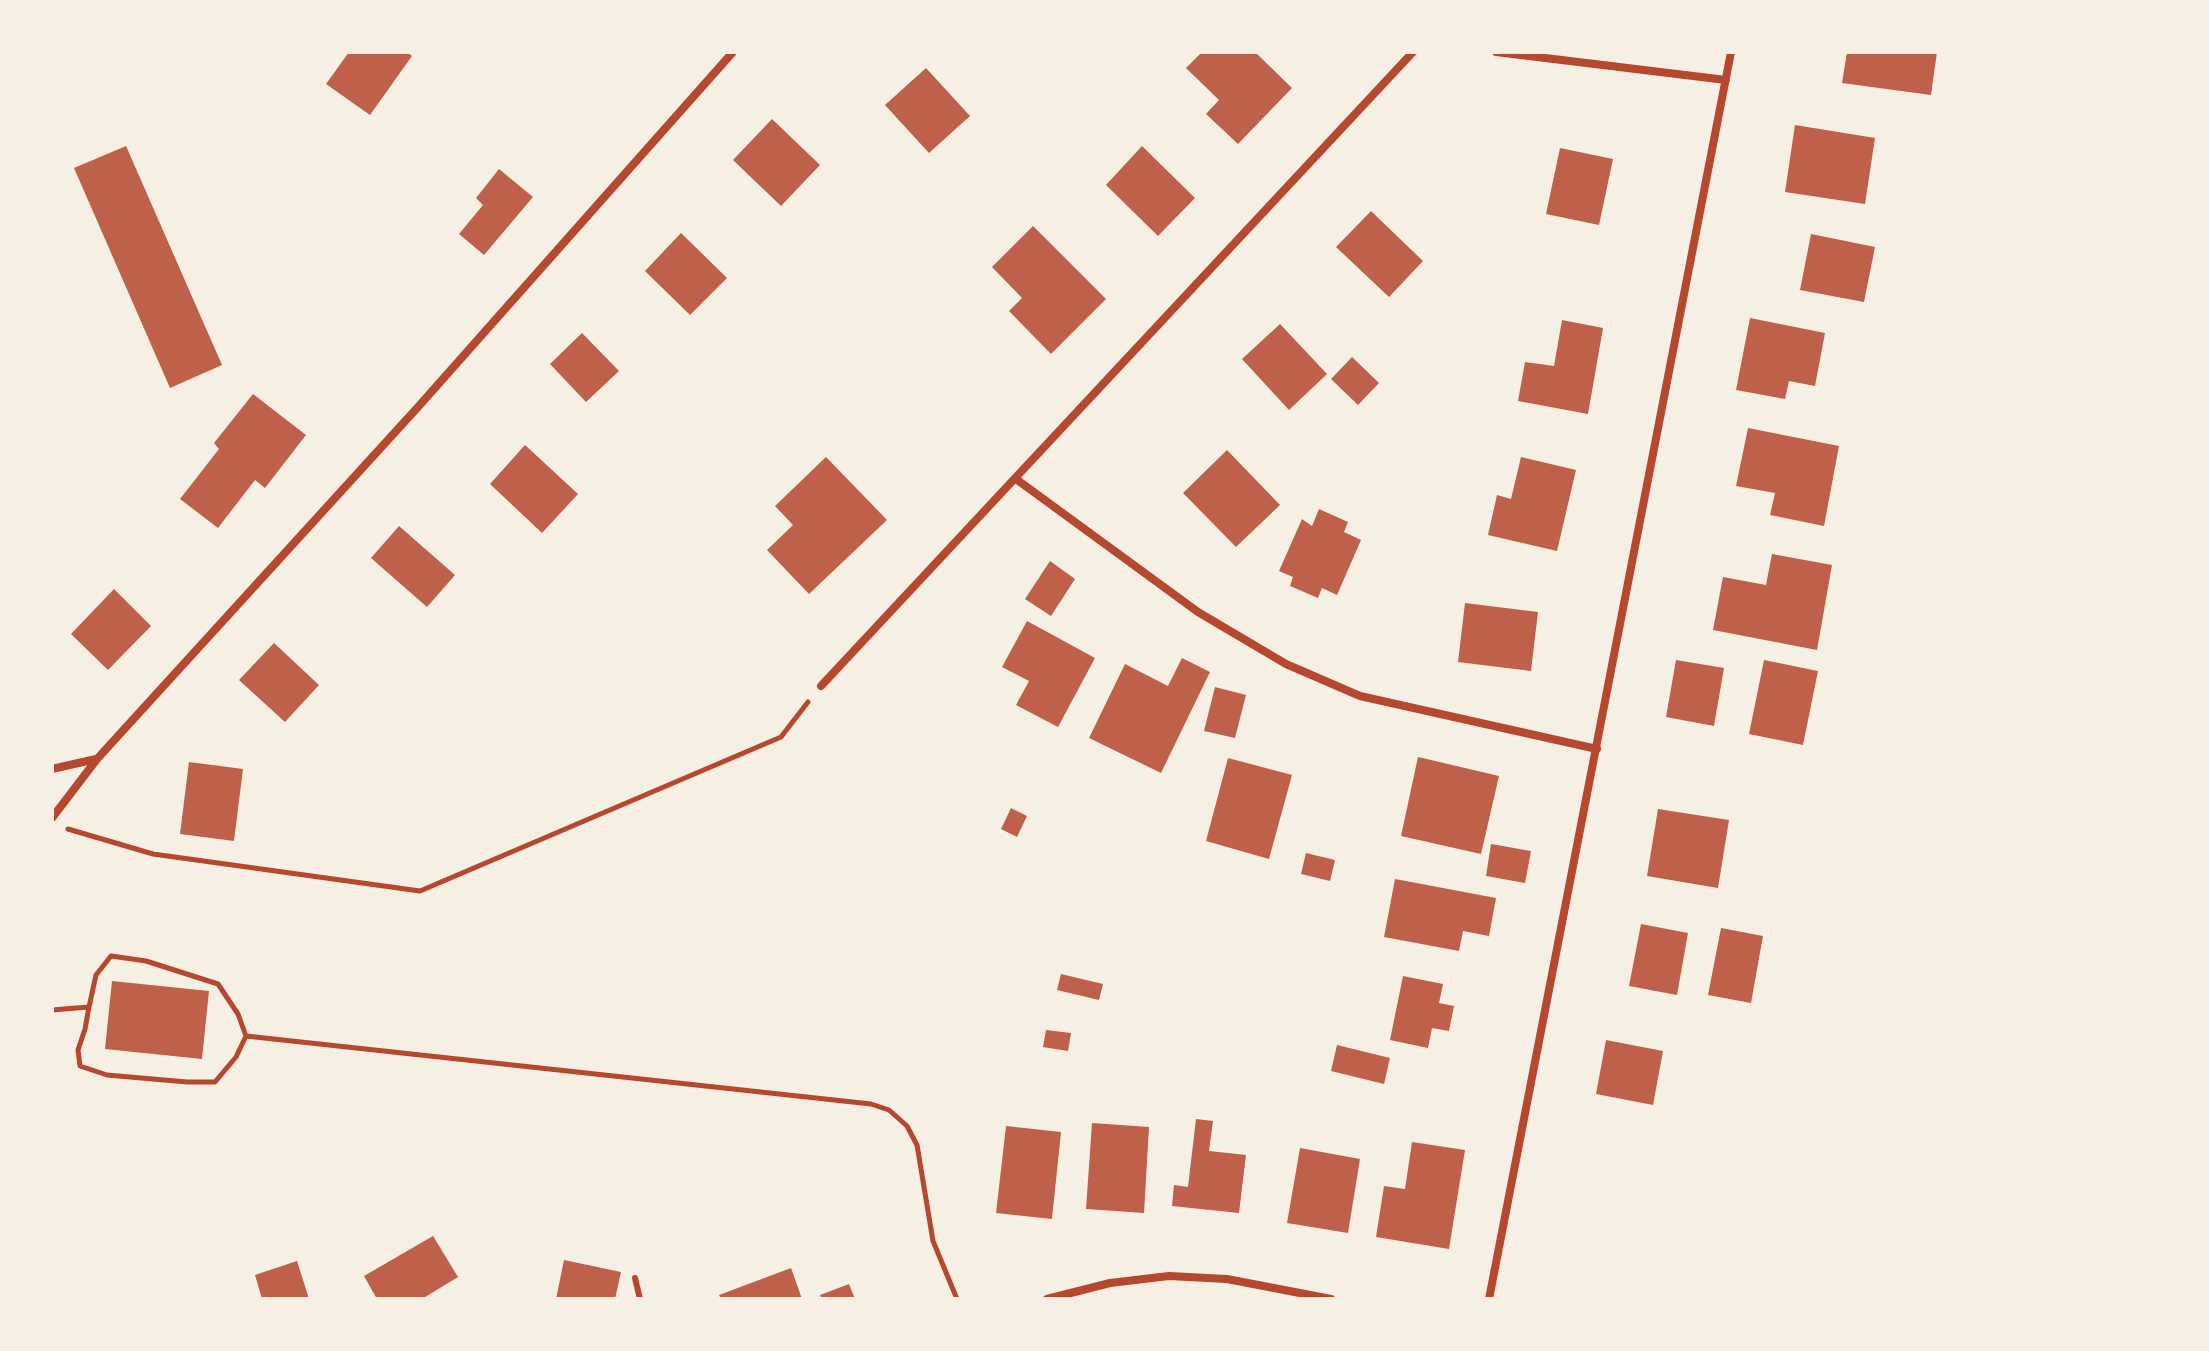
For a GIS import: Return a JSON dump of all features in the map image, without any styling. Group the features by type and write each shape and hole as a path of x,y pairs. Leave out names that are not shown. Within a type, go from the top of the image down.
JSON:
{"street":[{"path":"52,818 97,759 418,407 733,52"},
{"path":"821,686 1413,52"},
{"path":"1496,52 1726,80"},
{"path":"1489,1299 1731,52"},
{"path":"1016,479 1198,612 1286,664 1360,696 1597,749"},
{"path":"52,769 97,759"},
{"path":"1047,1299 1110,1283 1169,1276 1227,1279 1331,1299"}],"lane":[{"path":"635,1278 640,1299"}],"path":[{"path":"66,829 153,854 420,891 781,737 821,686"},
{"path":"111,956 146,961 218,984 238,1014 246,1036 236,1057 215,1082 107,1075 80,1066 78,1050 96,975 111,956"},
{"path":"52,1010 89,1007"},
{"path":"246,1036 871,1104 889,1110 907,1126 917,1145 933,1241 957,1299"}],"building":[{"path":"349,52 407,52 412,56 370,115 326,84"},
{"path":"1202,52 1255,52 1292,88 1238,144 1206,114 1219,100 1186,68"},
{"path":"1847,52 1937,52 1931,95 1842,83"},
{"path":"926,68 970,116 929,153 885,105"},
{"path":"772,119 820,165 781,206 733,160"},
{"path":"1795,125 1875,138 1865,204 1785,192"},
{"path":"126,146 222,365 170,388 74,168"},
{"path":"1142,146 1195,198 1158,236 1106,185"},
{"path":"1560,148 1613,159 1599,225 1546,214"},
{"path":"499,169 533,197 484,255 459,234 483,205 476,198"},
{"path":"1371,211 1423,261 1389,297 1336,247"},
{"path":"1033,226 1106,299 1051,354 1009,311 1022,298 992,267"},
{"path":"681,233 727,278 690,315 645,271"},
{"path":"1811,234 1875,247 1864,302 1800,290"},
{"path":"1750,318 1825,333 1815,386 1789,381 1785,399 1736,390"},
{"path":"1562,320 1603,328 1588,414 1518,401 1525,362 1554,366"},
{"path":"1280,324 1327,374 1289,410 1242,359"},
{"path":"582,333 619,371 586,402 550,364"},
{"path":"1352,357 1379,383 1358,405 1331,379"},
{"path":"253,394 306,435 265,488 255,480 218,528 180,499 219,449 214,443"},
{"path":"1748,428 1839,446 1824,526 1770,515 1775,493 1736,486"},
{"path":"525,445 578,494 542,533 490,484"},
{"path":"1227,450 1280,505 1236,547 1183,493"},
{"path":"826,457 887,520 809,594 767,550 793,525 775,506"},
{"path":"1521,457 1576,470 1557,551 1488,535 1497,495 1511,499"},
{"path":"1319,509 1348,522 1344,532 1361,540 1337,595 1322,588 1318,598 1290,586 1293,577 1279,571 1302,519 1312,526"},
{"path":"399,526 455,575 427,607 371,558"},
{"path":"1772,554 1832,565 1817,650 1713,630 1723,577 1766,585"},
{"path":"1050,561 1075,579 1051,616 1025,599"},
{"path":"114,589 151,626 108,670 71,634"},
{"path":"1465,603 1538,612 1531,671 1458,662"},
{"path":"1027,621 1095,658 1058,727 1016,705 1029,681 1002,667"},
{"path":"274,643 319,685 285,722 239,680"},
{"path":"1182,658 1210,672 1161,773 1089,738 1125,664 1168,686"},
{"path":"1676,660 1724,668 1714,726 1666,717"},
{"path":"1764,660 1818,671 1803,745 1749,734"},
{"path":"1215,687 1246,695 1235,738 1204,731"},
{"path":"1418,757 1499,776 1481,854 1401,836"},
{"path":"1228,758 1292,775 1269,859 1206,841"},
{"path":"189,762 243,769 234,841 180,834"},
{"path":"1011,808 1027,816 1017,837 1001,829"},
{"path":"1658,809 1729,820 1718,888 1647,876"},
{"path":"1491,844 1531,851 1525,883 1486,876"},
{"path":"1306,853 1335,860 1330,881 1301,874"},
{"path":"1395,879 1496,898 1489,936 1463,931 1459,951 1384,937"},
{"path":"1641,924 1688,933 1677,995 1629,986"},
{"path":"1721,928 1763,936 1751,1003 1708,995"},
{"path":"1061,974 1103,984 1099,1000 1057,990"},
{"path":"1403,976 1443,984 1439,1003 1454,1006 1449,1031 1432,1028 1428,1048 1390,1040"},
{"path":"112,981 209,991 202,1059 105,1049"},
{"path":"1046,1030 1071,1033 1068,1051 1043,1047"},
{"path":"1606,1040 1663,1051 1653,1105 1596,1094"},
{"path":"1337,1045 1390,1058 1384,1084 1331,1071"},
{"path":"1196,1119 1213,1121 1209,1151 1246,1155 1239,1213 1172,1206 1174,1185 1188,1187"},
{"path":"1092,1123 1149,1127 1144,1213 1086,1209"},
{"path":"1006,1126 1061,1132 1052,1219 996,1213"},
{"path":"1412,1142 1465,1150 1449,1249 1376,1237 1384,1186 1405,1189"},
{"path":"1300,1148 1360,1159 1348,1233 1287,1223"},
{"path":"433,1236 458,1277 422,1299 377,1299 364,1276"},
{"path":"564,1260 621,1272 615,1299 556,1299"},
{"path":"297,1261 309,1299 262,1299 255,1275"},
{"path":"791,1268 802,1299 721,1299 719,1295"},
{"path":"849,1284 855,1299 822,1299 820,1295"}]}
